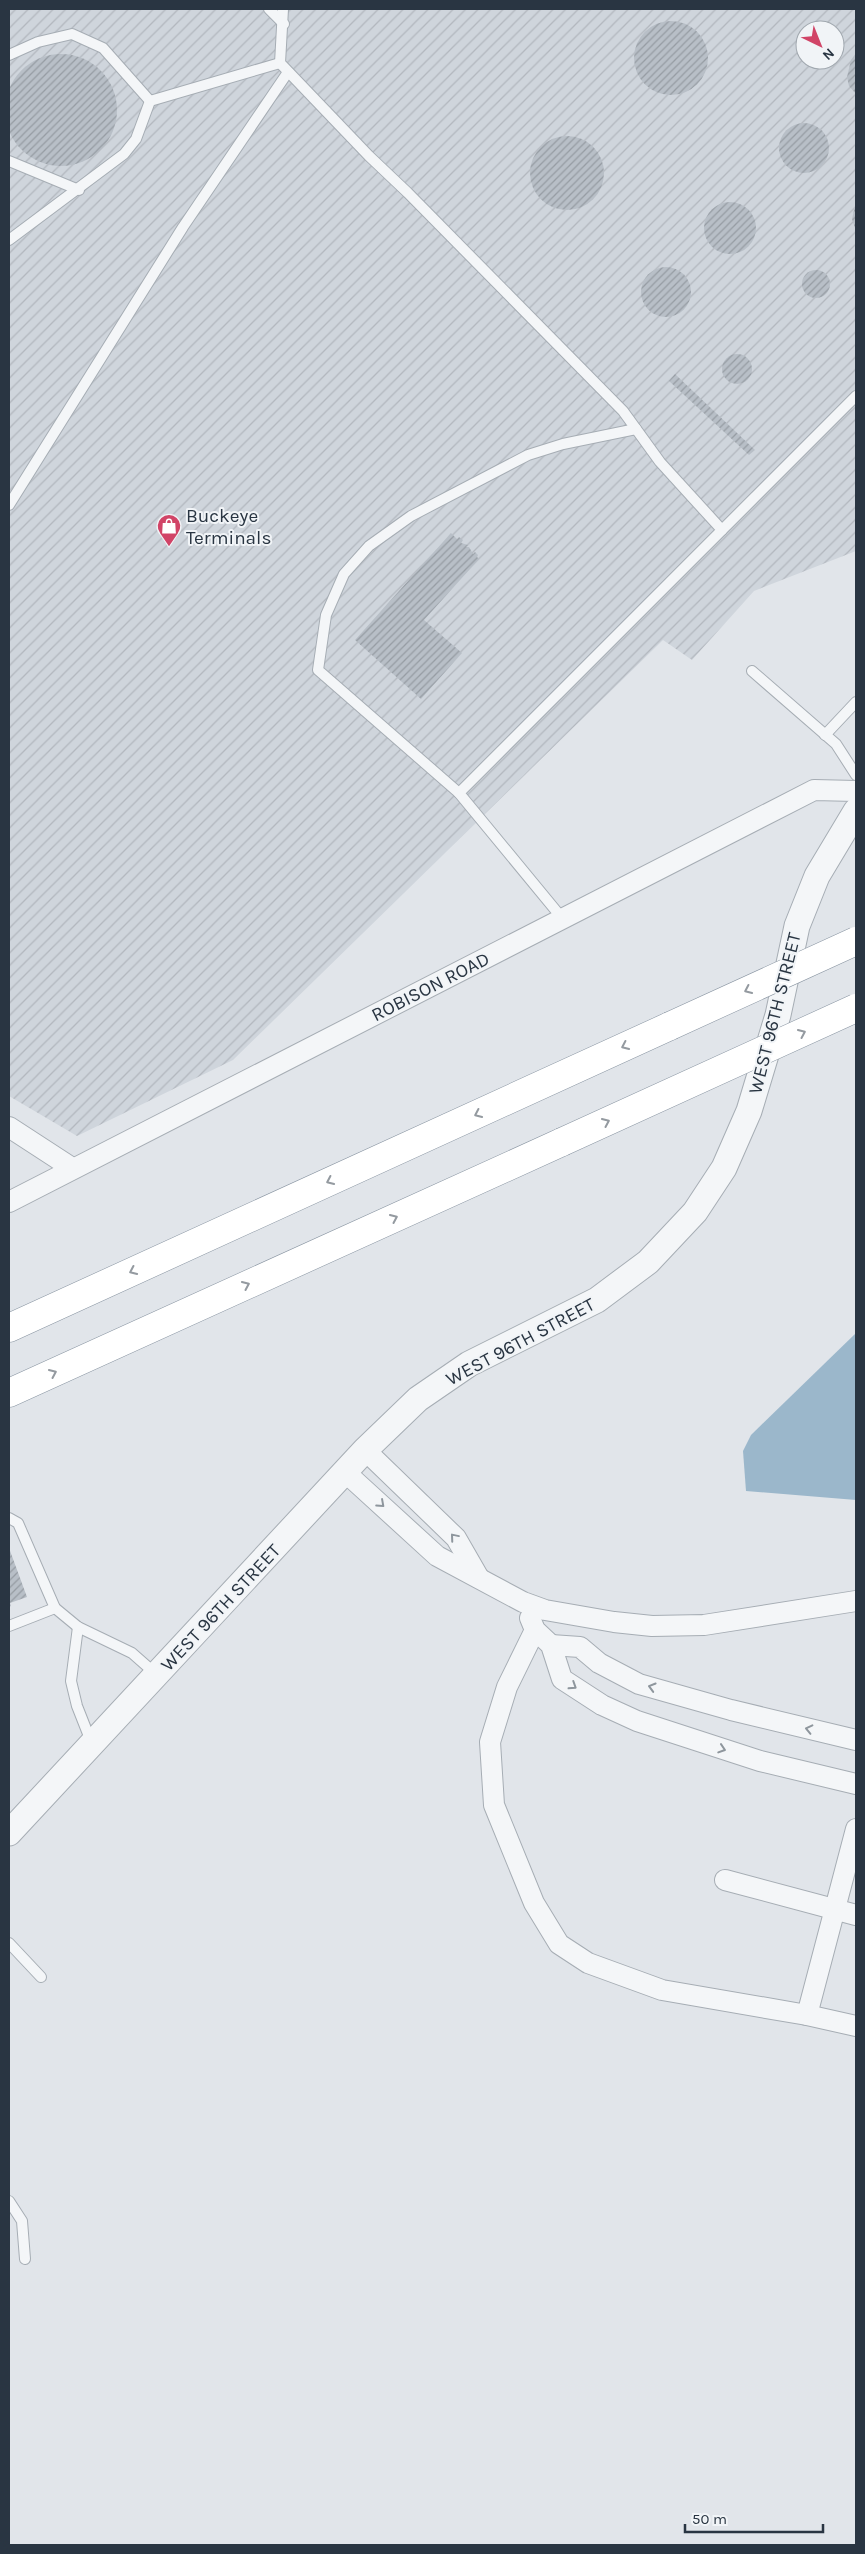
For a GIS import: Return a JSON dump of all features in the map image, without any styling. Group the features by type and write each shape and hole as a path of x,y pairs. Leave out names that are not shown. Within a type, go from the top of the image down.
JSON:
{"highway":[{"path":"9,1328 856,941"},
{"path":"9,1393 856,1008"}],"street":[{"name":"ROBISON ROAD","path":"9,1202 72,1168 814,790 856,791"},
{"name":"WEST 96TH STREET","path":"9,1834 365,1450 418,1399 469,1364 597,1300 648,1262 695,1212 724,1168 749,1112 778,1015 797,926 817,876 856,811"},
{"path":"9,1127 72,1168"},
{"path":"365,1450 456,1538 479,1578"},
{"path":"345,1472 437,1556 523,1602 545,1610 614,1622 679,1626 720,1623 856,1601"},
{"path":"523,1602 535,1630 551,1645 562,1679 602,1705 637,1721 760,1761 856,1784"},
{"path":"535,1630 506,1687 490,1742 494,1805 534,1903 559,1944 588,1964 662,1990 807,2014 856,2026"},
{"path":"551,1645 580,1647 599,1663 639,1684 731,1710 856,1740"},
{"path":"807,2014 856,1829"},
{"path":"725,1880 856,1916"}],"lane":[{"path":"269,9 284,24"},
{"path":"283,9 284,24 280,63 369,156 408,193 623,411 660,462 722,530"},
{"path":"9,55 38,42 72,34 103,48 150,101"},
{"path":"150,101 280,63"},
{"path":"9,505 183,227 288,72"},
{"path":"9,240 79,190 124,154 136,139 150,101"},
{"path":"9,161 79,190"},
{"path":"459,793 856,396"},
{"path":"562,918 459,793 318,670 326,615 344,574 369,546 410,516 528,455 563,444 636,428"},
{"path":"752,671 836,744 856,775"},
{"path":"825,735 856,702"},
{"path":"9,1518 18,1523 55,1608 78,1627 132,1654 157,1675"},
{"path":"9,1626 55,1608"},
{"path":"78,1627 72,1681 77,1706 92,1745"},
{"path":"9,1943 41,1977"},
{"path":"9,2201 22,2222 25,2259"}],"shaded area":[{"path":"9,9 856,9 856,551 754,591 692,660 663,640 233,1060 77,1136 9,1096"}],"water":[{"path":"856,1333 856,1500 746,1491 743,1451 751,1435"}],"building":[{"path":"664,21 678,21 692,27 702,37 708,51 706,72 692,89 678,95 664,95 650,89 640,79 634,65 634,51 640,37 650,27"},
{"path":"856,53 856,94 849,86 847,77 851,60"},
{"path":"61,54 82,58 100,71 113,89 117,110 113,131 100,149 82,162 61,166 40,162 22,149 9,131 5,110 9,89 22,71 40,58"},
{"path":"804,123 814,125 822,130 827,138 829,148 827,158 822,166 814,171 804,173 794,171 786,166 781,158 779,148 781,138 786,130 794,125"},
{"path":"560,136 574,136 588,142 598,152 604,166 604,180 598,194 588,204 574,210 560,210 546,204 536,194 530,180 530,166 536,152 546,142"},
{"path":"725,202 735,202 749,209 756,223 756,233 749,247 735,254 725,254 715,250 708,243 704,233 704,223 708,213 715,206"},
{"path":"856,202 856,231 852,219"},
{"path":"661,267 671,267 684,274 691,287 691,297 684,310 671,317 661,317 652,313 645,306 641,297 641,287 645,278 652,271"},
{"path":"816,270 826,274 830,284 826,294 816,298 806,294 802,284 806,274"},
{"path":"737,354 748,358 752,369 748,380 737,384 726,380 722,369 726,358"},
{"path":"675,374 755,450 749,455 669,381"},
{"path":"451,533 457,539 459,537 463,540 461,543 468,545 466,547 469,547 473,554 475,552 479,559 424,620 462,653 421,699 355,640"},
{"path":"9,1548 27,1597 10,1603 11,1606 9,1607"}],"place":[{"name":"Buckeye Terminals","path":"169,547"}]}
